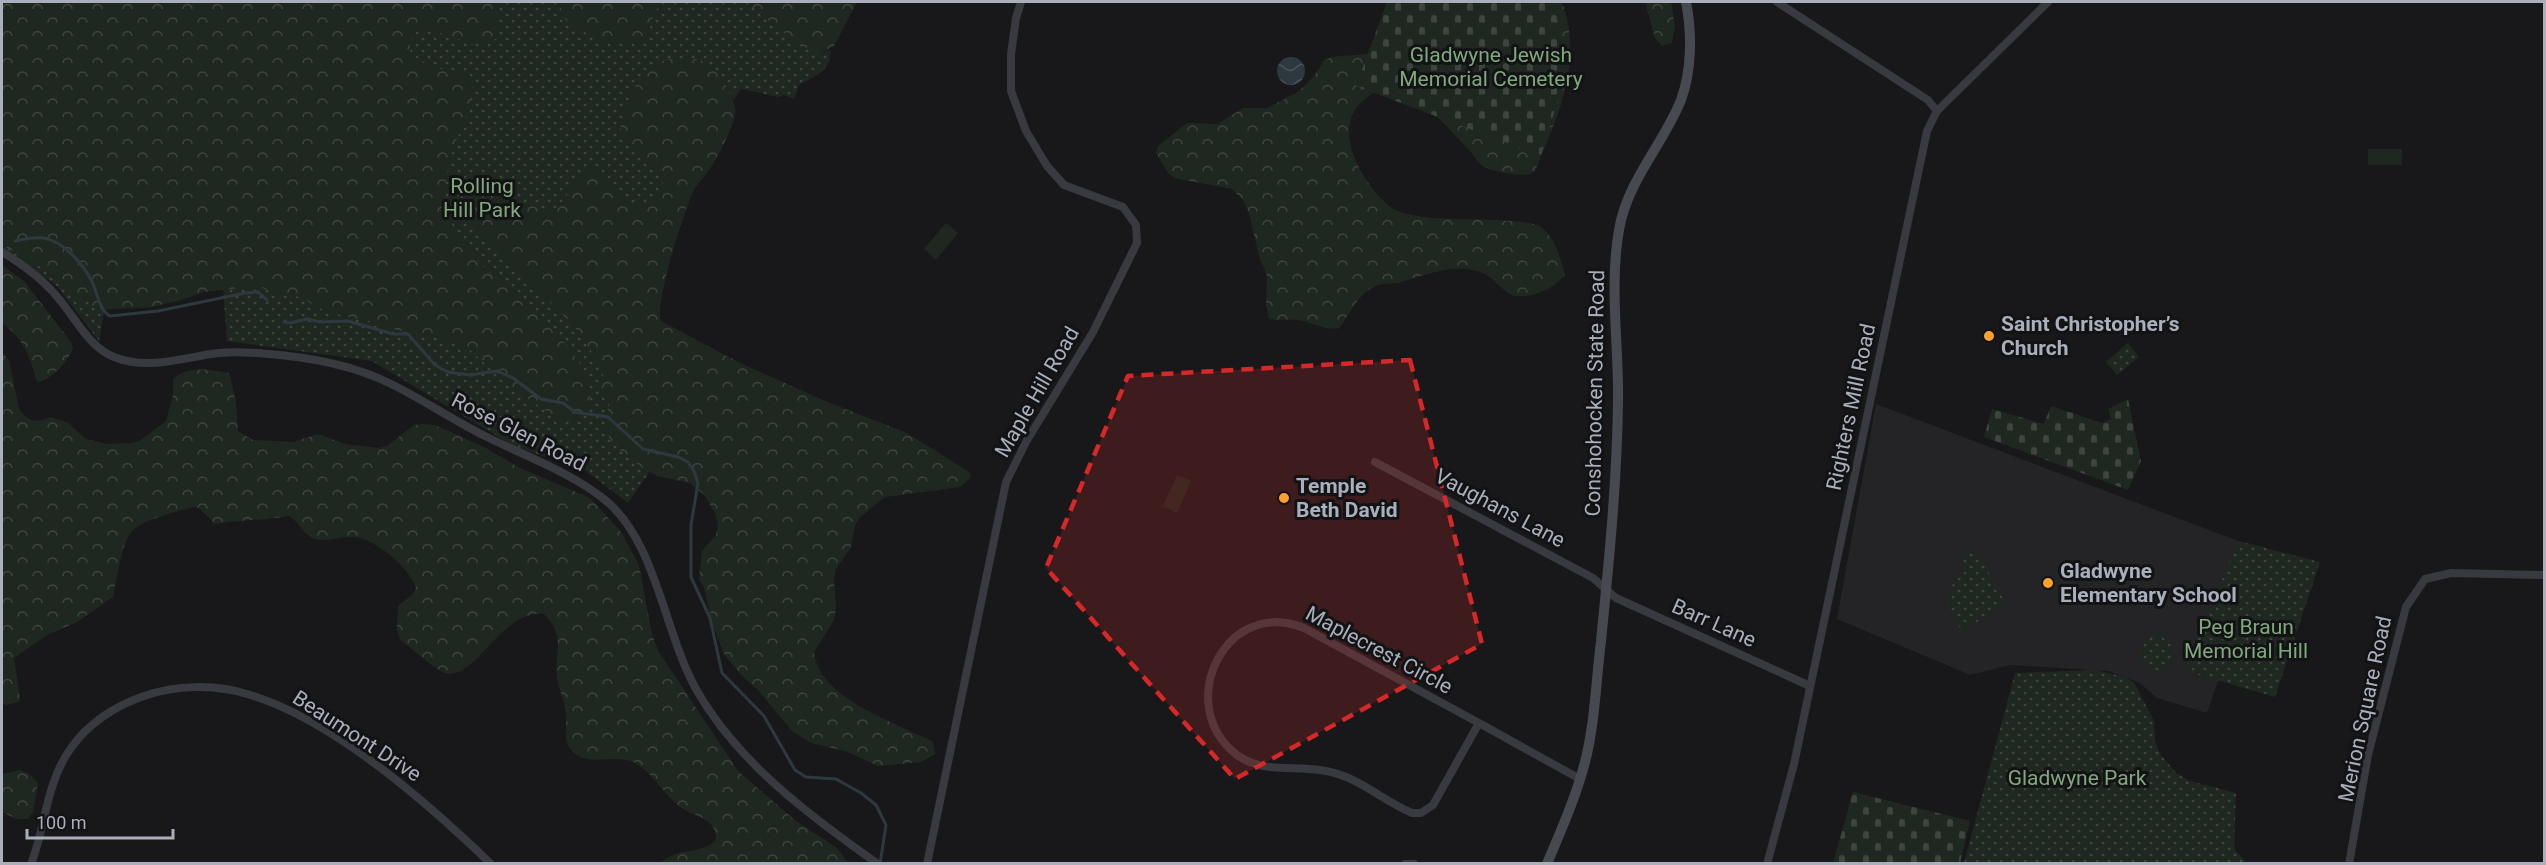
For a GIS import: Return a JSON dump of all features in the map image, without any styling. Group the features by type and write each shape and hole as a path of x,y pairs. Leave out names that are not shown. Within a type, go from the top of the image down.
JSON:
{"main road":[{"name":"Conshohocken State Road","path":"1547,864 1580,779 1590,735 1617,475 1619,385 1615,287 1617,245 1626,202 1674,115 1684,89 1690,38 1686,2"}],"street":[{"name":"Maple Hill Road","path":"927,864 1006,482 1026,442 1093,332 1137,243 1136,225 1123,207 1064,185 1047,166 1026,131 1011,91 1011,54 1016,18 1022,2"},
{"path":"1777,2 1928,100 1938,111"},
{"name":"Righters Mill Road","path":"1767,864 1791,774 1923,145 1932,118 1938,111 2048,2"},
{"name":"Rose Glen Road","path":"2,252 41,279 95,344 115,357 152,363 212,354 257,353 355,369 389,383 478,433 568,477 601,496 613,506 633,533 685,667 717,720 745,755 777,785 878,864"},
{"name":"Vaughans Lane","path":"1375,462 1593,579 1606,590"},
{"name":"Merion Square Road","path":"2349,864 2368,755 2406,607 2425,579 2451,573 2544,575"},
{"name":"Barr Lane","path":"1606,590 1616,598 1810,686"},
{"name":"Maplecrest Circle","path":"1479,723 1436,801 1425,811 1412,813 1332,772 1265,767 1240,758 1226,746 1213,723 1209,706 1211,679 1219,656 1241,632 1263,622 1289,623 1304,628 1479,723 1580,779"},
{"name":"Beaumont Drive","path":"32,864 52,787 64,759 80,737 102,717 133,700 169,690 195,688 244,693 275,704 308,721 412,793 491,864"},
{"path":"1405,864 1414,864"}],"highlighted area":[{"path":"1410,360 1482,644 1235,779 1046,568 1128,376"}],"shaded area":[{"name":"Gladwyne Elementary School","path":"1876,404 2238,541 2264,547 2207,713 2157,698 2140,683 2109,671 2010,665 1970,675 1837,619"}],"green space":[{"path":"2,2 496,2 498,36 496,39 472,45 448,35 419,28 411,41 410,50 425,63 465,75 471,79 469,108 452,153 446,179 447,204 451,221 463,243 483,266 556,334 576,358 588,382 589,406 585,415 574,421 560,420 509,386 469,349 437,338 343,316 319,308 300,297 277,294 258,286 204,292 152,307 97,310 89,301 69,294 39,266 2,245"},
{"name":"Rolling Hill Park","path":"8,2 834,2 821,53 830,50 829,63 821,72 799,85 794,99 784,95 779,97 741,89 734,99 728,92 643,330 724,363 628,503 586,471 512,445 372,361 227,341 222,272 107,295 99,341 56,285 2,248 2,17"},
{"path":"560,2 663,2 653,14 651,26 640,42 600,42 567,21 562,15"},
{"path":"750,2 857,2 834,46 821,53 799,45 754,9"},
{"name":"Gladwyne Jewish Memorial Cemetery","path":"1387,2 1556,2 1560,93 1541,156 1356,86"},
{"path":"1398,2 1562,2 1568,24 1569,68 1559,109 1535,171 1528,175 1499,172 1484,167 1433,114 1416,103 1385,92 1375,92 1364,100 1354,112 1349,125 1350,140 1360,170 1379,196 1393,209 1405,214 1424,217 1504,220 1541,227 1557,249 1565,275 1543,291 1517,296 1508,293 1483,273 1451,269 1369,289 1359,299 1340,328 1324,327 1298,320 1269,319 1266,305 1267,276 1259,256 1249,213 1243,200 1232,189 1174,178 1156,153 1158,146 1187,123 1218,124 1243,108 1267,108 1298,92 1325,60 1331,57 1367,54 1379,47"},
{"path":"1645,2 1671,2 1675,26 1672,43 1662,46 1655,38"},
{"path":"674,58 698,59 710,66 731,94 735,116 723,146 710,169 695,188 684,214 666,277 660,311 661,321 738,362 825,401 907,433 969,472 971,477 960,487 885,497 860,517 855,525 851,547 836,569 834,620 814,652 818,667 827,681 840,693 871,712 933,742 935,754 921,762 878,766 848,752 812,743 793,732 757,689 741,675 724,654 712,623 704,587 699,579 702,551 716,535 718,524 715,513 705,496 690,483 657,476 641,467 610,441 604,422 609,406 602,386 603,375 597,360 575,327 485,242 467,216 460,195 459,186 462,182 472,181 484,184 545,210 560,205 582,171 588,167 597,166 633,206 648,205 661,195 663,180 633,152 620,133 625,109 643,75 662,61"},
{"path":"2368,149 2402,149 2402,165 2368,165"},
{"path":"946,223 958,233 936,260 924,249"},
{"path":"2,265 24,281 71,342 73,349 63,364 55,373 39,382 36,380 25,348 2,323"},
{"path":"2128,343 2139,357 2117,375 2106,362"},
{"path":"2,352 9,360 19,409 22,413 37,421 50,417 67,422 86,439 107,444 133,443 141,440 166,421 173,395 173,379 192,370 214,371 229,373 236,402 238,431 253,440 293,442 318,434 345,444 379,448 387,446 414,425 435,425 484,447 518,467 590,498 621,532 639,565 652,635 659,652 738,771 796,821 837,848 848,863 661,863 675,854 710,845 716,840 713,826 703,818 679,806 637,764 621,759 588,759 570,749 566,740 565,710 557,678 557,637 551,622 544,614 528,616 514,623 467,667 456,673 445,673 435,668 400,640 397,631 398,606 413,594 416,587 399,563 381,548 362,539 354,537 322,540 312,538 289,516 215,524 199,508 193,507 161,516 137,527 125,544 113,597 77,622 47,635 14,658 20,699 18,702 6,705 2,703"},
{"path":"2128,399 2141,461 2128,490 1984,437 1992,409 2044,424 2051,406 2102,423 2111,419 2108,409"},
{"path":"1177,475 1191,481 1177,513 1163,506"},
{"name":"Peg Braun Memorial Hill","path":"2238,541 2320,562 2275,697 2185,671"},
{"path":"1971,552 1978,553 2006,604 1962,631 1949,607 1948,593 1965,572 1962,565 1965,556"},
{"path":"2157,636 2169,641 2174,653 2169,665 2157,670 2145,665 2140,653 2145,641"},
{"name":"Gladwyne Park","path":"2094,670 2126,677 2135,684 2154,721 2155,741 2160,754 2176,773 2190,781 2236,793 2234,849 2247,863 1964,863 2015,673"},
{"path":"21,770 38,783 33,812 28,819 16,819 2,812 2,774"},
{"path":"1853,792 1970,821 1960,863 1833,863"}],"water":[{"path":"1291,57 1301,61 1305,71 1301,81 1291,85 1281,81 1277,71 1281,61"}],"waterway":[{"path":"15,241 43,238 66,249 85,270 101,306 110,316 158,311 245,293 258,292 267,300"},
{"path":"284,322 307,319 320,322 348,321 393,334 408,334 435,365 448,372 470,375 497,371 513,378 541,399 563,403 575,412 608,417 643,449 678,457 688,462 698,483 691,525 691,577 710,618 722,673 764,716 795,770 806,777 836,779 861,793 876,805 886,825 880,864"}],"place":[{"name":"Saint Christopher’s Church","path":"1989,336"},
{"name":"Temple Beth David","path":"1284,498"},
{"name":"Gladwyne Elementary School","path":"2048,583"}]}
